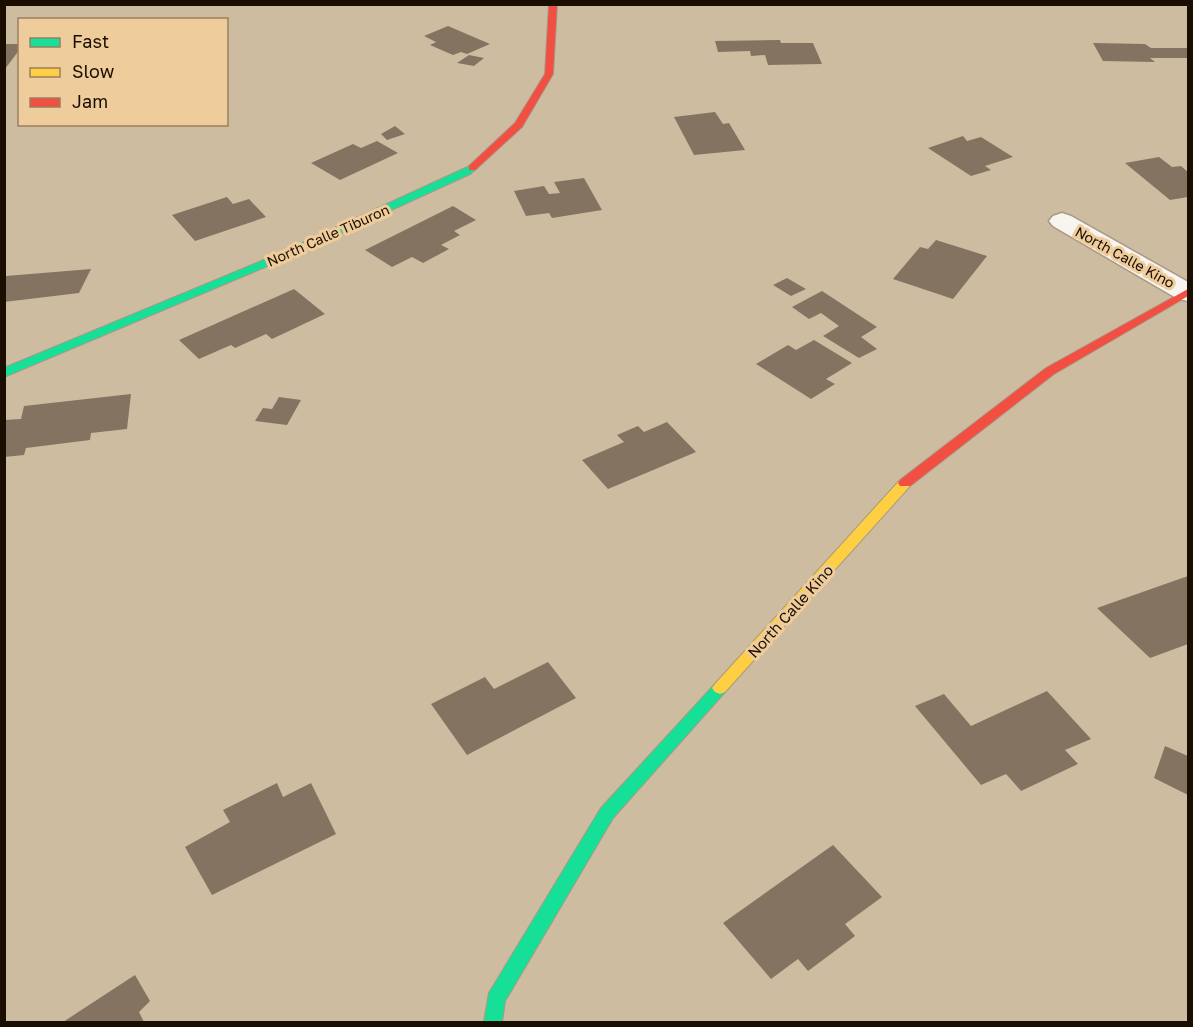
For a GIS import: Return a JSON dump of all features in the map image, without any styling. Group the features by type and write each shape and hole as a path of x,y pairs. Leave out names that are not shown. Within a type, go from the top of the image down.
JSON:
{"street":[{"name":"North Calle Tiburon","path":"4,373 280,257 467,172 519,124 549,74 553,4"},
{"name":"North Calle Kino","path":"1062,222 1188,293"},
{"name":"North Calle Kino","path":"493,1023 496,999 606,813 908,480 1050,371 1188,293"}],"building":[{"path":"448,26 490,44 467,54 461,52 453,55 430,45 436,42 424,36"},
{"path":"780,40 781,43 813,43 822,64 768,65 765,55 751,56 750,51 718,52 715,41"},
{"path":"1093,43 1145,44 1151,48 1188,48 1188,58 1150,58 1155,62 1103,61"},
{"path":"5,44 18,44 18,52 5,69"},
{"path":"469,55 484,58 474,66 457,63"},
{"path":"715,112 723,124 729,123 745,150 694,155 674,117"},
{"path":"395,126 405,134 387,140 381,134"},
{"path":"963,136 967,141 981,137 1013,157 985,166 991,170 971,176 928,148"},
{"path":"377,141 398,153 340,180 311,163 353,144 361,148"},
{"path":"1159,157 1172,167 1181,166 1188,172 1188,197 1170,200 1125,163"},
{"path":"584,178 602,210 552,218 549,213 526,216 514,191 544,186 549,194 560,193 554,182"},
{"path":"227,197 233,204 249,199 266,217 195,241 172,215"},
{"path":"453,206 476,220 454,231 460,235 441,245 449,249 423,263 412,257 392,267 365,250"},
{"path":"936,240 987,256 953,299 893,279 920,247 928,249"},
{"path":"91,269 79,293 4,302 6,276"},
{"path":"787,278 806,289 791,296 773,285"},
{"path":"294,289 325,314 272,339 266,334 235,348 231,345 199,359 179,340"},
{"path":"822,291 877,327 861,337 877,349 859,358 823,336 839,326 821,313 809,319 792,307"},
{"path":"814,340 852,363 826,379 835,384 811,399 756,364 788,345 796,350"},
{"path":"131,394 127,429 91,433 90,440 26,448 24,455 4,457 4,420 21,419 24,406"},
{"path":"279,397 301,400 287,425 255,421 263,408 272,409"},
{"path":"667,422 696,452 608,489 582,460 624,442 617,435 638,426 644,432"},
{"path":"1188,576 1188,644 1150,658 1097,608"},
{"path":"548,662 576,698 467,755 431,704 485,677 494,689"},
{"path":"1047,691 1091,739 1065,750 1078,764 1021,791 1006,774 981,785 915,706 944,694 971,726"},
{"path":"1165,746 1188,756 1188,795 1154,778"},
{"path":"277,783 283,797 311,783 336,834 212,895 185,847 230,822 223,810"},
{"path":"833,845 882,897 845,924 855,936 808,971 798,959 771,979 723,923"},
{"path":"135,975 150,1001 139,1012 144,1022 63,1022"}],"traffic: fast":[{"path":"4,373 280,257 472,168"},
{"path":"493,1022 496,999 607,813 720,688"}],"traffic: slow":[{"path":"720,688 905,483"}],"traffic: jam":[{"path":"472,168 519,125 549,74 553,4"},
{"path":"905,483 1050,371 1188,292"}]}
